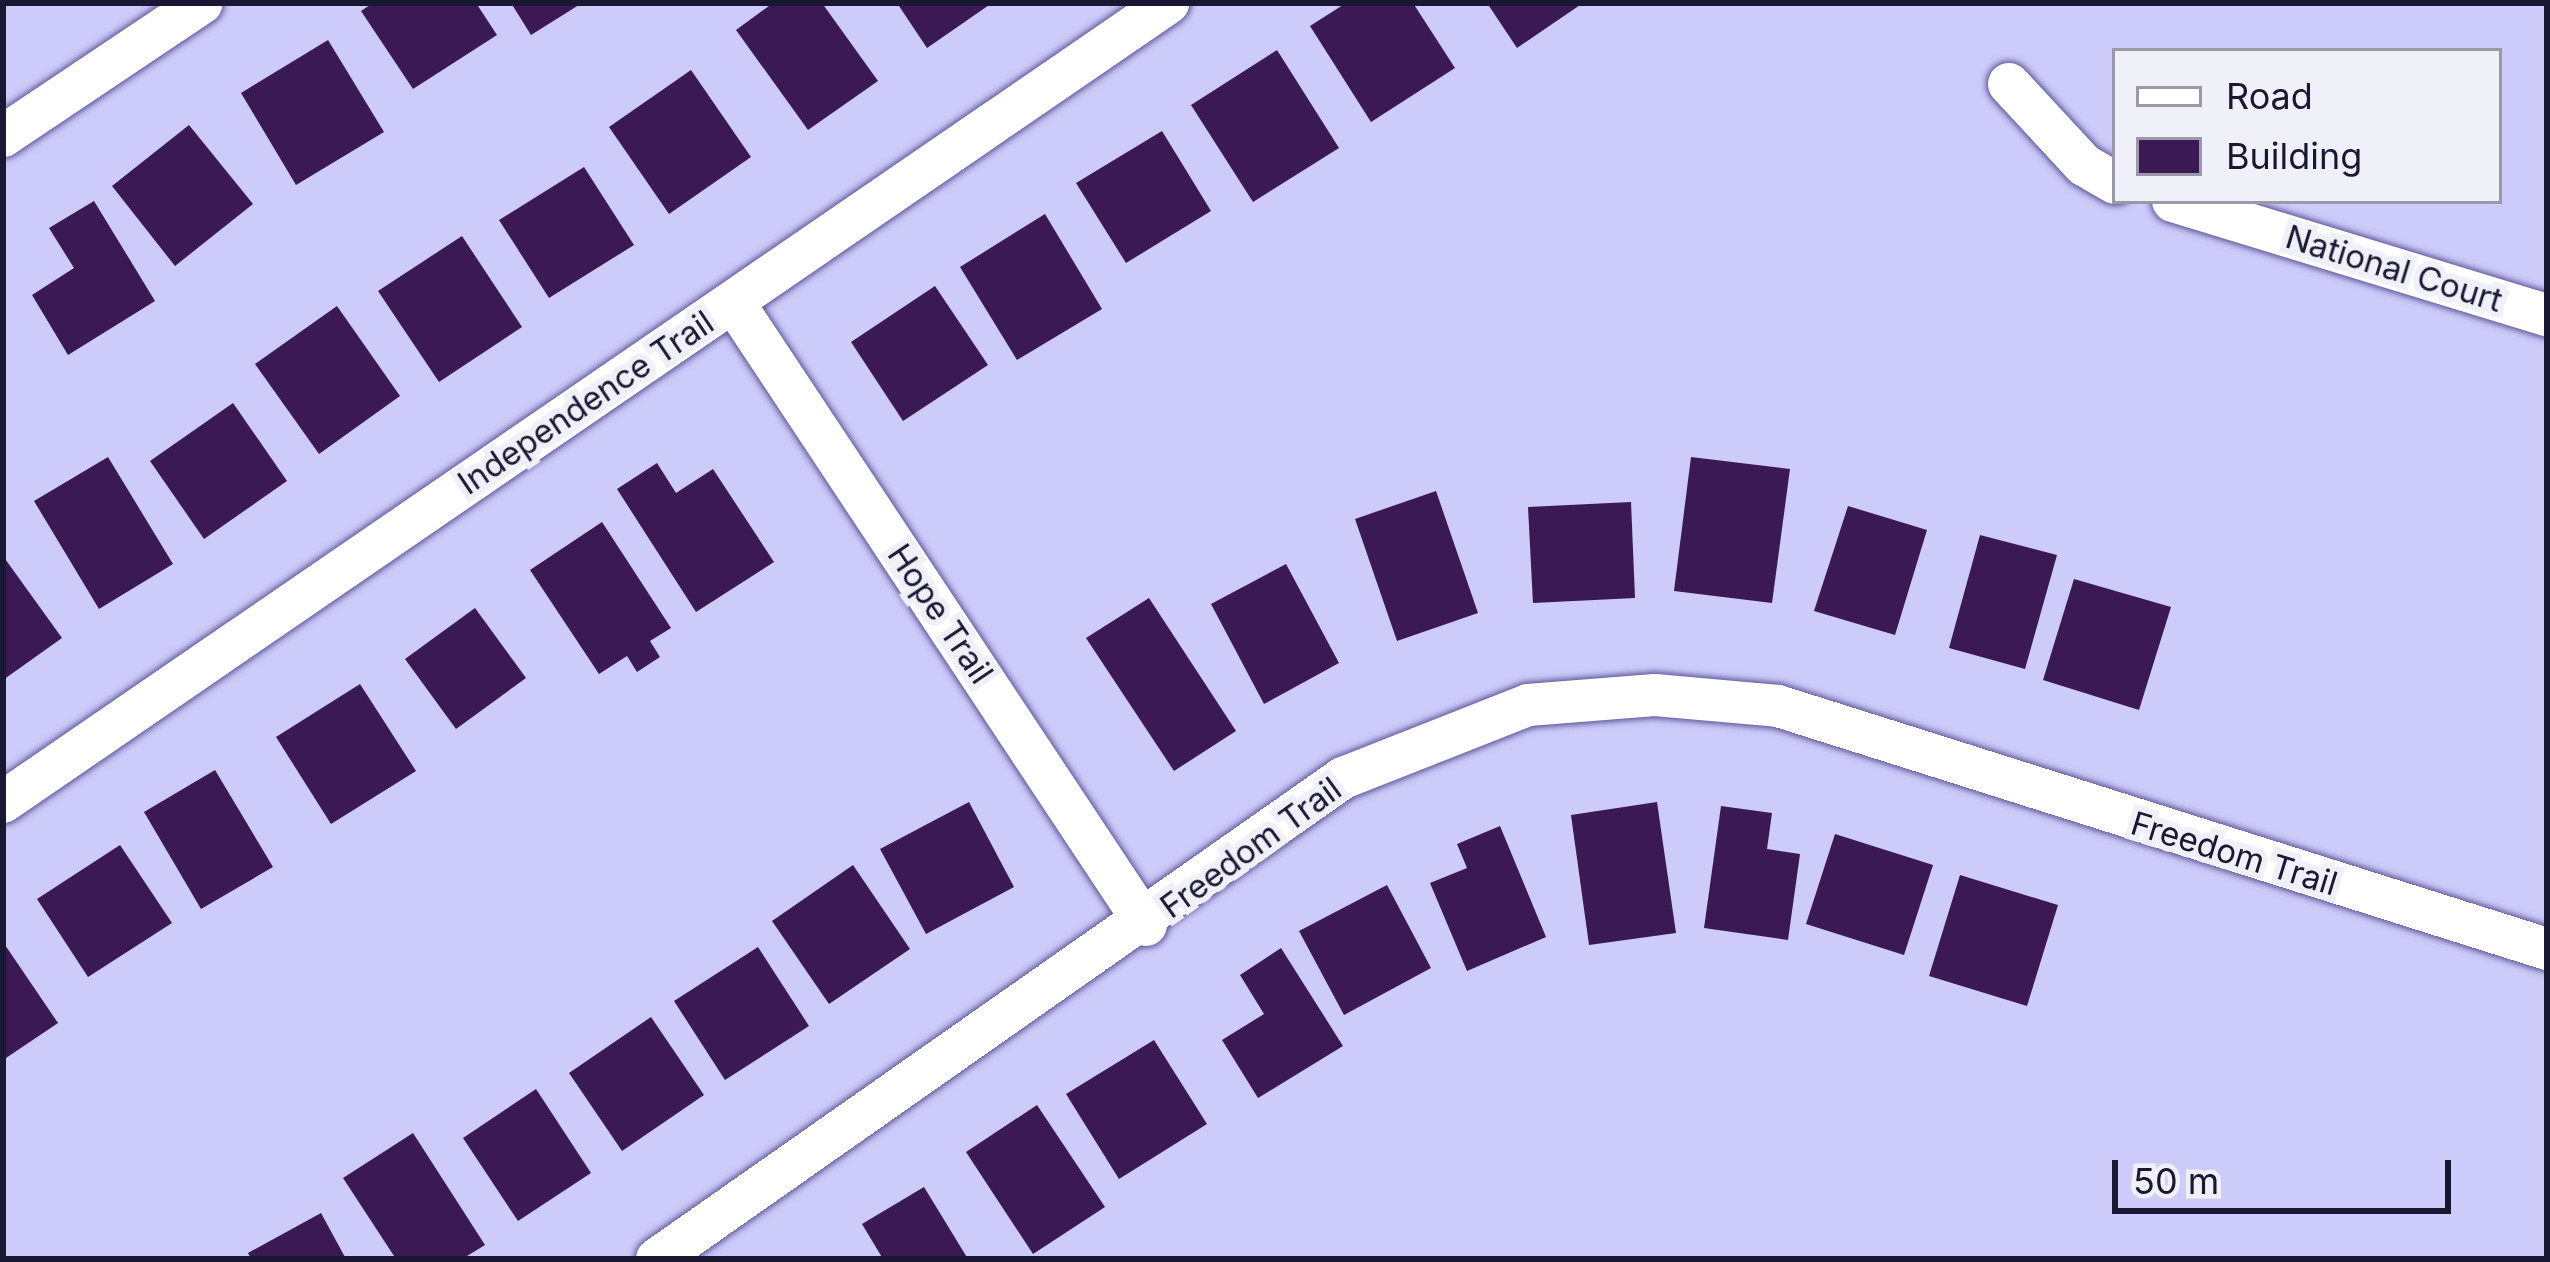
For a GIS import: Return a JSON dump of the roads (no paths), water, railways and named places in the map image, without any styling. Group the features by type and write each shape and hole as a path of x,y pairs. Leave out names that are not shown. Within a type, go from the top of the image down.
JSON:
{"street":[{"path":"3,136 202,3"},
{"name":"Independence Trail","path":"3,802 1168,3"},
{"path":"2008,83 2084,165 2112,181"},
{"name":"National Court","path":"2183,204 2547,315"},
{"name":"Hope Trail","path":"734,303 1146,925"},
{"name":"Freedom Trail","path":"657,1259 1146,925 1343,778 1528,705 1655,695 1778,706 2547,949"}]}
